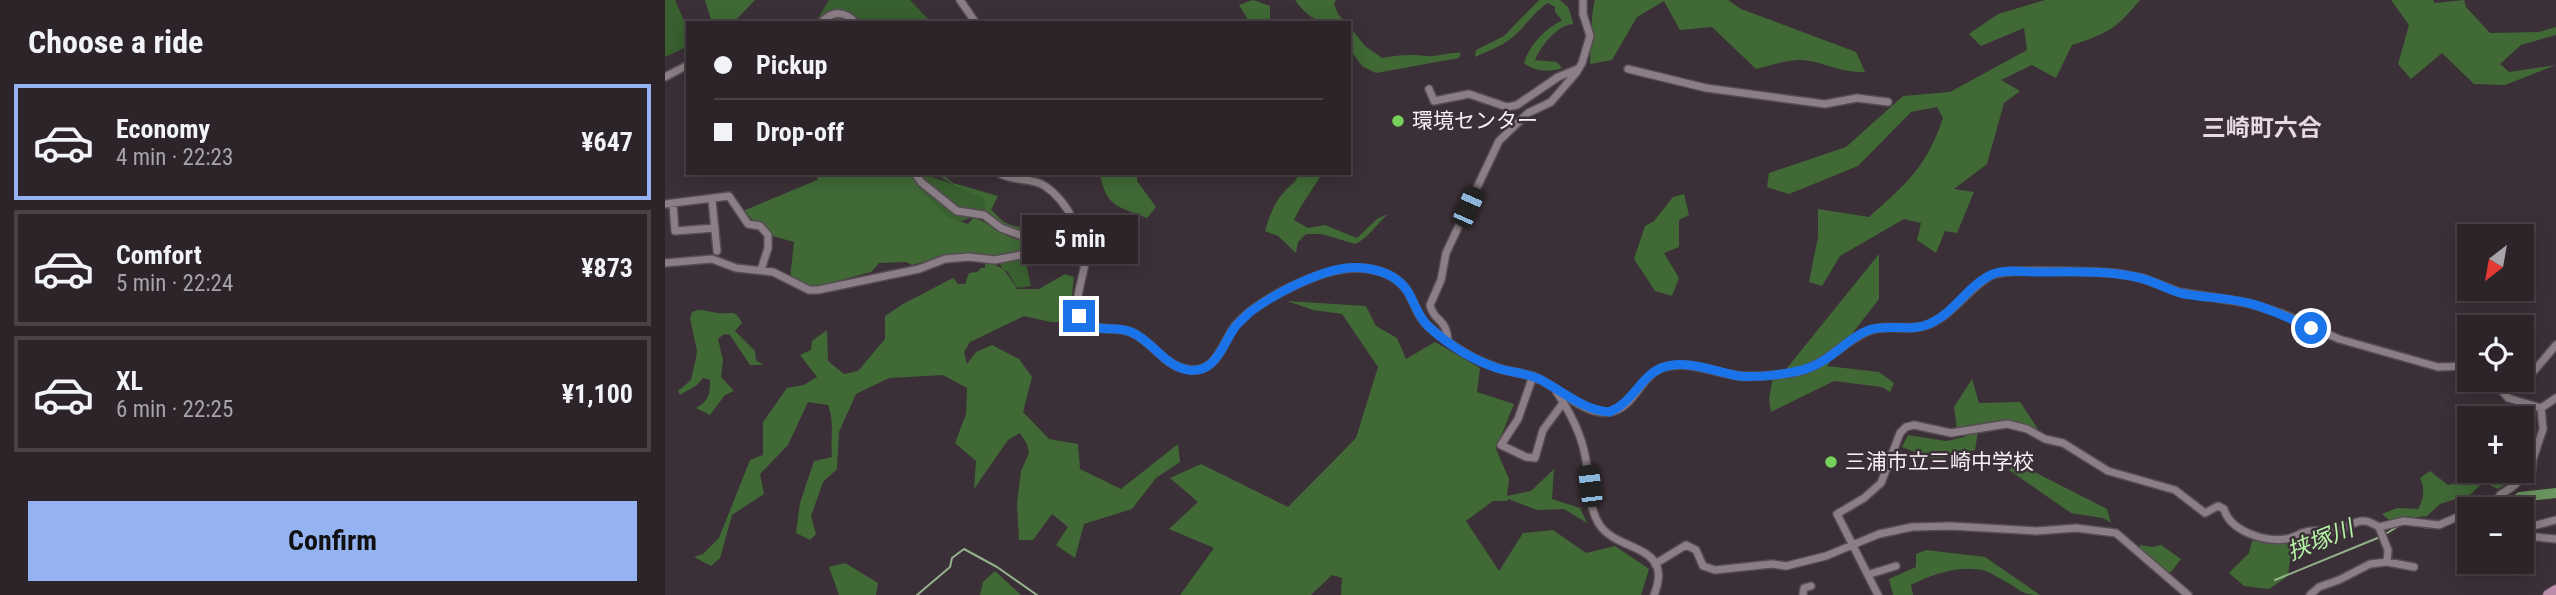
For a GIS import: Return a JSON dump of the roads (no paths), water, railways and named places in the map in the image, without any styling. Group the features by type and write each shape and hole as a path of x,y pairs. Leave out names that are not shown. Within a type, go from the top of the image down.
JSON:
{"main road":[{"path":"2548,595 2556,590"}],"street":[{"path":"960,0 975,21"},
{"path":"1448,341 1445,324 1432,313 1430,305 1441,280 1447,253 1490,158 1506,132 1528,113 1551,102 1579,68 1590,36 1583,14 1583,0"},
{"path":"823,21 827,16 837,13 849,16 854,21"},
{"path":"665,77 686,66"},
{"path":"1429,89 1434,101 1469,94 1507,107 1517,105 1558,77 1579,68"},
{"path":"1628,69 1706,88 1825,104 1857,97 1888,102"},
{"path":"916,175 921,182 957,211 984,215 1002,228 1020,235 1034,236 1060,227 1063,232"},
{"path":"1003,175 1046,186 1065,205 1084,235 1087,254 1077,308 1082,322 1098,329 1129,331 1179,367 1190,370 1205,369 1221,352 1235,326 1267,300 1319,276 1346,268 1374,270 1399,281 1407,290 1418,317 1448,341 1484,363 1533,376 1585,406 1609,412 1624,405 1660,368 1694,365 1748,376 1797,372 1826,360 1868,330 1884,327 1919,328 1931,323 1943,316 1980,282 1994,274 2011,272 2123,274 2142,278 2179,292 2259,306 2339,339 2428,364 2457,367"},
{"path":"715,228 675,231 669,204 729,196 748,224 759,226 768,235 768,248 761,270"},
{"path":"712,200 717,251"},
{"path":"666,260 712,259 736,268 773,272 809,290 818,290 919,269 945,259 969,257 995,260 1031,253 1075,221"},
{"path":"665,224 674,223"},
{"path":"2534,371 2556,345"},
{"path":"1533,376 1518,419 1501,445 1526,457 1535,458 1543,430 1563,403"},
{"path":"1553,388 1563,403 1585,452 1597,520 1603,530 1644,551 1655,564 1658,582 1654,595"},
{"path":"2503,392 2508,398 2541,408"},
{"path":"2541,408 2556,398"},
{"path":"2499,497 2531,472 2543,429 2541,408"},
{"path":"1878,595 1870,574 1837,514 1864,498 1881,483 1900,433 1906,427 1914,425 1951,433 2007,424 2027,429 2045,439 2063,443 2108,471 2175,490 2205,513 2218,506 2224,509 2236,526 2248,533 2275,539 2289,539 2311,531 2343,529 2361,521 2379,527 2404,521 2439,525 2457,517"},
{"path":"2534,525 2556,520"},
{"path":"1655,564 1686,545 1696,550 1706,568 1728,570 1802,563 1879,534 1912,527 2037,531 2076,528 2116,533 2188,595"},
{"path":"2379,527 2388,550 2387,562"},
{"path":"2534,538 2556,539"},
{"path":"2310,595 2319,587 2339,580 2364,566 2387,562 2414,567"},
{"path":"1870,574 1896,566"},
{"path":"1803,595 1804,588 1811,586"}],"waterway":[{"name":"挟塚川","path":"2520,497 2556,493"},
{"name":"挟塚川","path":"2384,535 2400,525"},
{"name":"挟塚川","path":"2423,527 2434,528"},
{"name":"挟塚川","path":"2275,580 2380,537"},
{"path":"917,595 950,567 952,558 964,549 997,567 1037,595"}],"place":[{"name":"環境センター","path":"1398,121"},
{"name":"三浦市立三崎中学校","path":"1831,462"}],"district":[{"name":"三崎町六合","path":"2262,128"}]}
